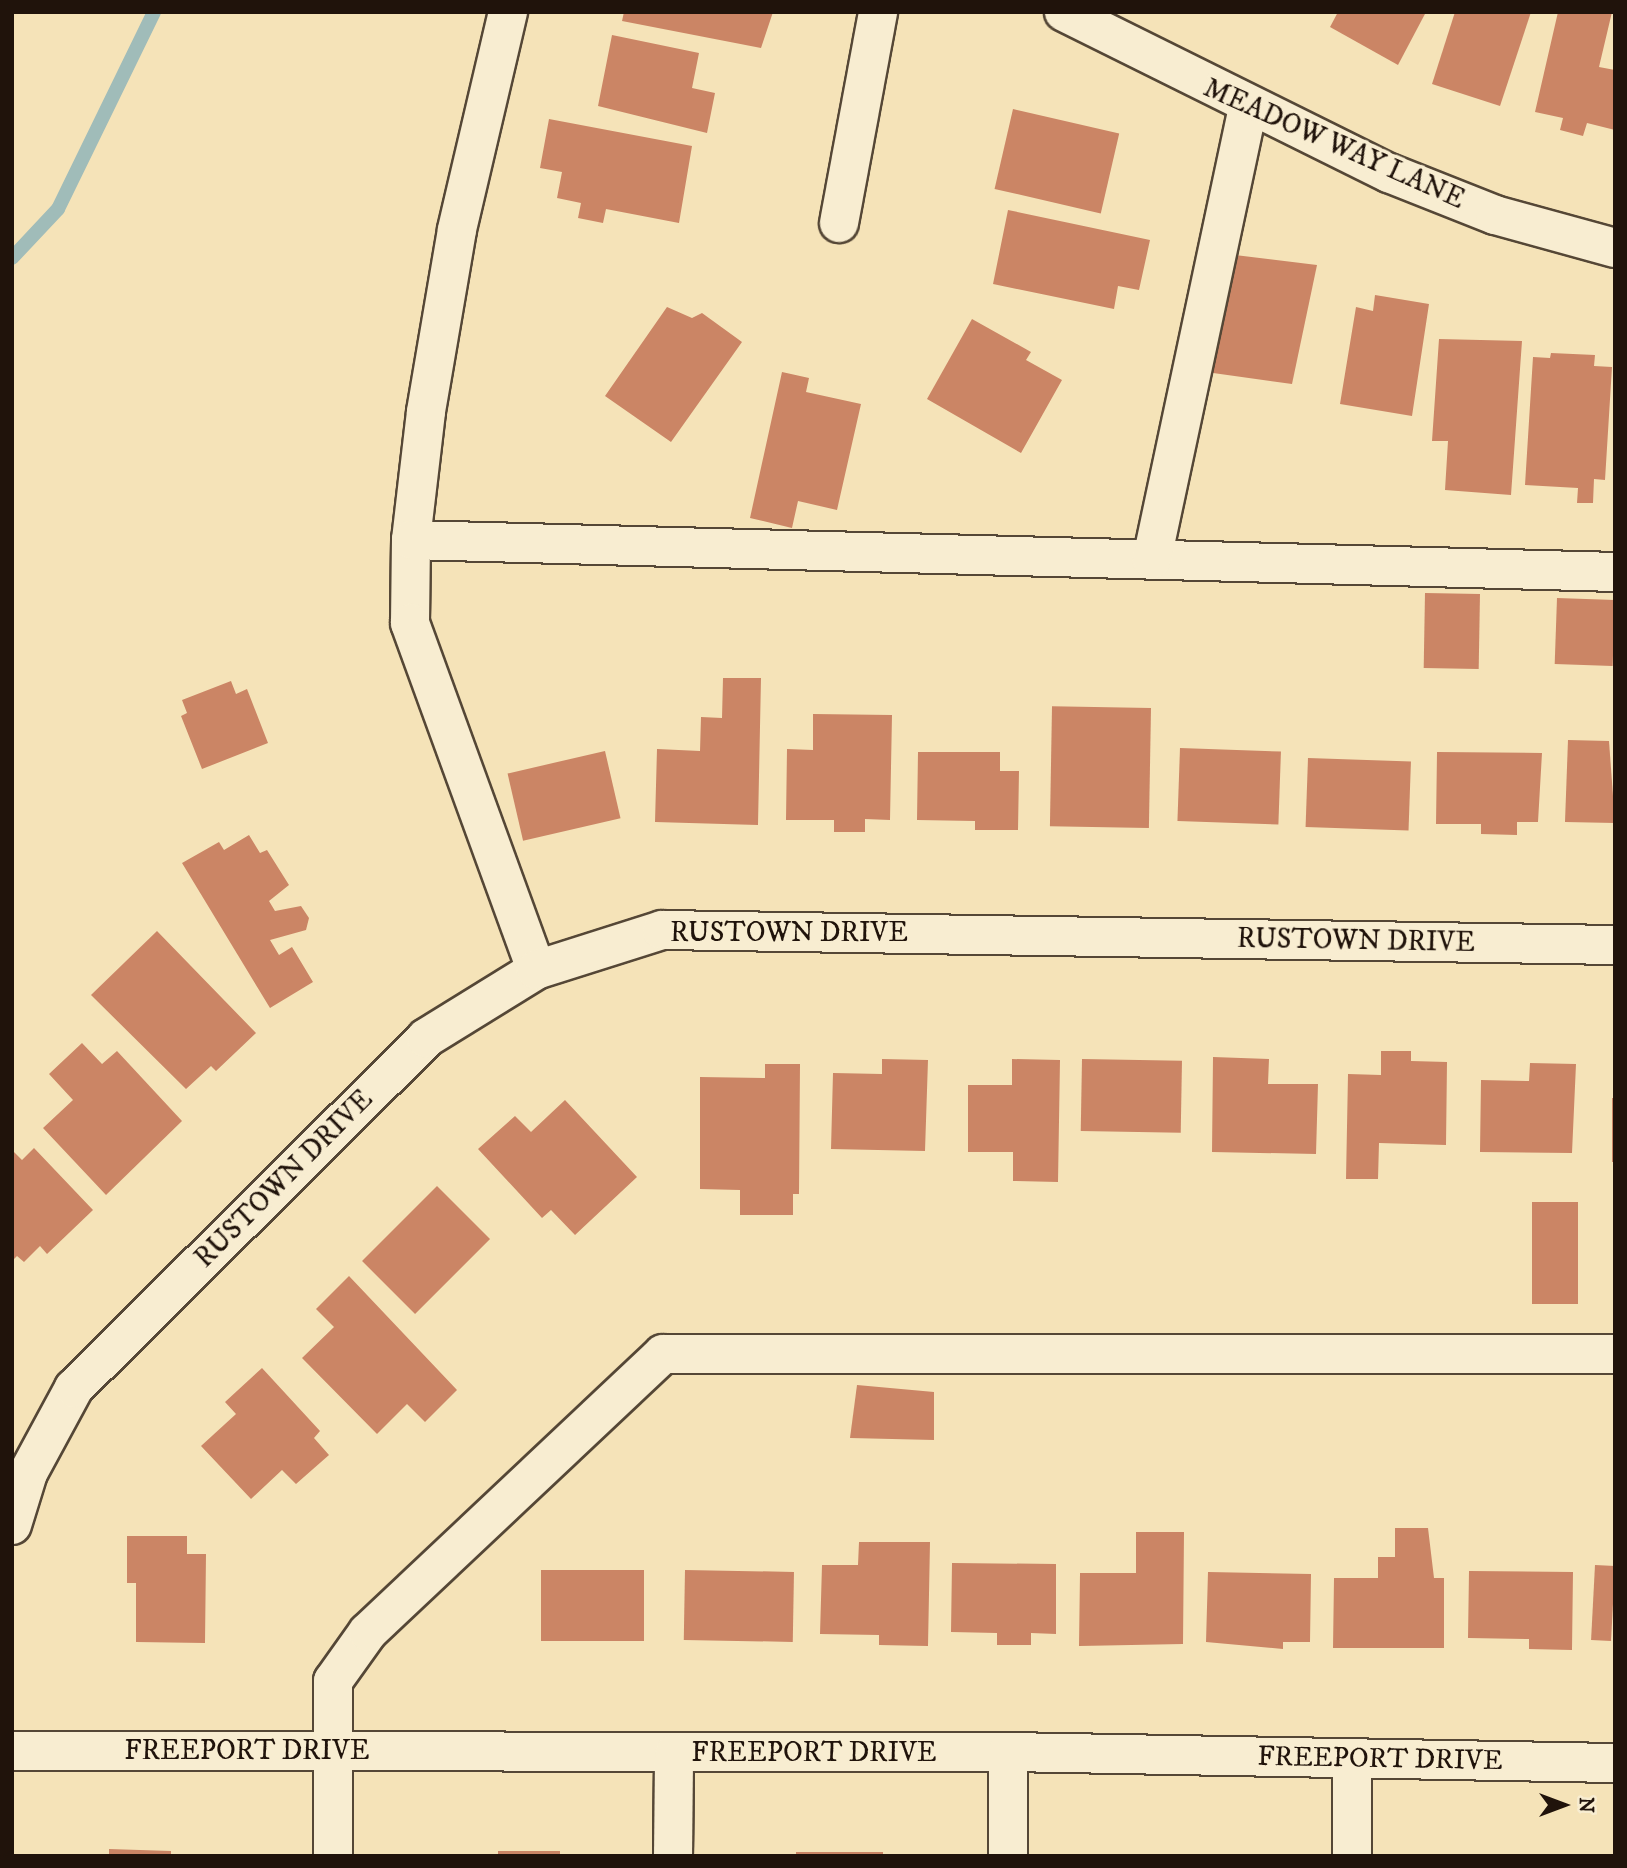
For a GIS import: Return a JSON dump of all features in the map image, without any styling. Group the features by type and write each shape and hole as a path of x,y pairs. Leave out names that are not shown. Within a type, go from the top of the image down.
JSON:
{"street":[{"path":"508,12 457,230 411,540 410,623 536,970"},
{"path":"839,222 878,12"},
{"name":"MEADOW WAY LANE","path":"1064,12 1248,108 1495,215 1615,248"},
{"path":"1152,559 1248,108"},
{"path":"411,540 1615,572"},
{"name":"RUSTOWN DRIVE","path":"12,1525 28,1473 74,1388 426,1038 536,970 662,930 1615,945"},
{"path":"332,1856 333,1681 368,1632 663,1354 1615,1354"},
{"name":"FREEPORT DRIVE","path":"12,1751 674,1754 1008,1752 1615,1763"},
{"path":"1008,1752 1008,1856"},
{"path":"673,1856 674,1754"},
{"path":"1352,1758 1352,1856"}],"building":[{"path":"624,12 773,12 761,48 622,21"},
{"path":"1338,12 1426,12 1398,65 1330,27"},
{"path":"1455,12 1531,12 1500,106 1432,84"},
{"path":"1558,12 1612,12 1599,67 1615,70 1615,130 1587,123 1583,136 1560,130 1563,118 1535,112"},
{"path":"612,35 699,53 692,88 715,93 707,133 598,106"},
{"path":"1013,109 1119,134 1101,213 995,189"},
{"path":"549,119 692,146 679,223 606,209 603,223 578,218 581,203 557,198 562,172 540,168"},
{"path":"1008,210 1150,240 1139,290 1118,286 1114,309 993,284"},
{"path":"1235,255 1317,265 1292,384 1206,372"},
{"path":"1375,295 1429,304 1412,416 1340,404 1356,307 1373,311"},
{"path":"667,307 692,318 702,313 742,342 671,442 605,396"},
{"path":"972,319 1031,352 1026,360 1062,380 1021,453 927,399"},
{"path":"1439,339 1522,341 1511,495 1445,490 1448,441 1432,441"},
{"path":"1551,353 1595,355 1594,366 1612,367 1605,480 1594,479 1593,503 1577,503 1578,488 1525,485 1533,357 1550,358"},
{"path":"782,372 809,378 806,392 861,404 837,510 798,501 792,528 750,518"},
{"path":"1425,593 1480,594 1479,669 1424,668"},
{"path":"1557,598 1615,600 1613,666 1555,664"},
{"path":"723,678 761,678 758,825 655,822 657,749 700,751 701,717 722,718"},
{"path":"231,681 236,694 247,689 268,743 202,769 181,716 187,713 182,700"},
{"path":"1052,706 1151,708 1149,828 1050,826"},
{"path":"813,714 892,715 890,820 865,819 865,832 834,832 834,820 786,820 787,749 813,750"},
{"path":"1568,740 1609,741 1615,823 1565,822"},
{"path":"1180,748 1281,752 1278,824 1177,821"},
{"path":"605,751 621,818 523,841 508,773"},
{"path":"918,752 1000,752 1000,771 1019,771 1018,830 975,830 975,821 917,820"},
{"path":"1437,752 1542,753 1538,822 1517,822 1517,835 1481,834 1481,824 1436,824"},
{"path":"1308,758 1411,762 1409,831 1306,827"},
{"path":"249,835 260,853 267,850 289,885 269,901 275,911 301,906 309,918 306,930 270,940 279,955 292,947 313,982 270,1008 182,863 219,842 224,850"},
{"path":"157,931 256,1033 216,1071 211,1066 186,1089 91,995"},
{"path":"82,1043 102,1064 117,1051 182,1121 106,1195 43,1128 73,1100 49,1074"},
{"path":"1381,1051 1411,1051 1411,1061 1447,1062 1446,1145 1379,1143 1378,1179 1346,1179 1348,1074 1381,1075"},
{"path":"1213,1057 1269,1059 1268,1084 1318,1084 1316,1154 1212,1152"},
{"path":"882,1059 928,1060 925,1151 831,1149 833,1073 882,1074"},
{"path":"1012,1059 1060,1060 1058,1182 1013,1181 1013,1152 968,1152 968,1085 1012,1085"},
{"path":"1082,1059 1182,1061 1181,1133 1081,1131"},
{"path":"1530,1063 1576,1064 1572,1153 1480,1152 1481,1080 1529,1081"},
{"path":"765,1064 800,1064 799,1194 793,1194 793,1215 740,1215 740,1190 700,1189 700,1077 765,1078"},
{"path":"1612,1098 1615,1098 1615,1162 1612,1162"},
{"path":"565,1100 637,1177 575,1235 551,1210 542,1218 478,1149 515,1116 531,1132"},
{"path":"34,1148 93,1210 47,1254 40,1246 24,1262 17,1256 12,1261 12,1150 22,1160"},
{"path":"437,1186 490,1239 415,1314 362,1261"},
{"path":"1532,1202 1578,1202 1578,1304 1532,1304"},
{"path":"349,1276 457,1390 425,1422 407,1404 377,1434 302,1358 334,1327 316,1309"},
{"path":"262,1368 320,1431 314,1438 329,1455 296,1484 282,1470 251,1499 201,1446 236,1414 225,1402"},
{"path":"857,1385 934,1392 934,1440 850,1438"},
{"path":"1395,1528 1428,1528 1434,1578 1444,1578 1444,1648 1333,1648 1334,1578 1378,1578 1378,1557 1395,1557"},
{"path":"1136,1532 1184,1532 1183,1644 1079,1646 1080,1573 1136,1573"},
{"path":"127,1536 187,1536 187,1554 206,1554 205,1643 136,1642 136,1583 127,1583"},
{"path":"859,1542 930,1542 928,1646 879,1645 879,1635 820,1634 822,1565 858,1565"},
{"path":"952,1563 1056,1564 1056,1634 1031,1633 1031,1645 997,1645 997,1633 951,1632"},
{"path":"1595,1565 1615,1566 1611,1641 1591,1640"},
{"path":"541,1570 644,1570 644,1641 541,1641"},
{"path":"685,1570 794,1572 793,1642 684,1640"},
{"path":"1469,1571 1573,1572 1572,1650 1529,1649 1529,1639 1468,1638"},
{"path":"1208,1572 1311,1574 1310,1642 1283,1642 1283,1649 1206,1642"},
{"path":"109,1849 171,1851 171,1856 109,1856"},
{"path":"498,1851 560,1851 560,1856 498,1856"},
{"path":"796,1852 883,1852 883,1856 796,1856"}],"waterway":[{"path":"12,258 58,209 154,12"}]}
